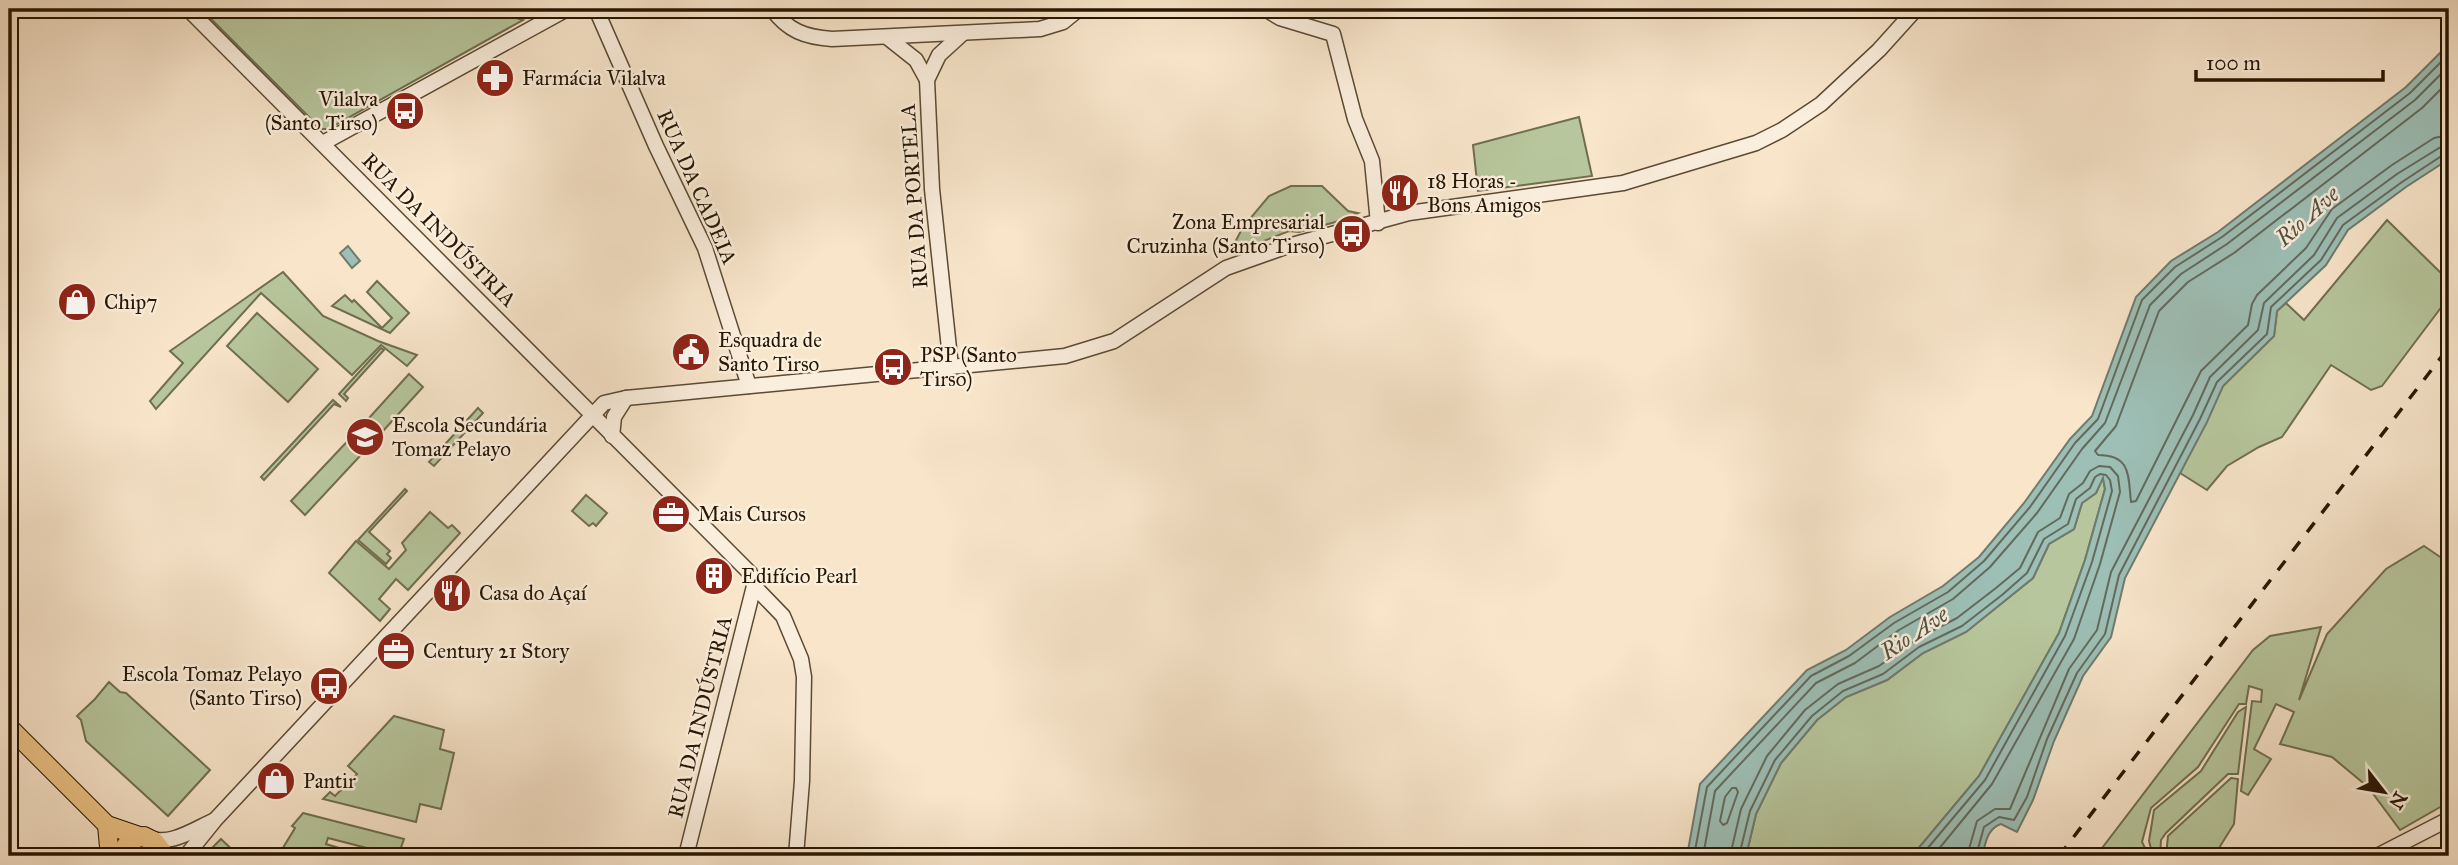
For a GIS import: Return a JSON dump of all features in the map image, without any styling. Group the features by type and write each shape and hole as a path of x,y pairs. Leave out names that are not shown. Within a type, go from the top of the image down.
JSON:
{"main road":[{"path":"9,727 107,825 109,847 117,856 129,841 149,838 166,856"}],"street":[{"name":"RUA DA INDÚSTRIA","path":"188,9 750,573 754,586 686,856"},
{"path":"323,144 567,9"},
{"name":"RUA DA CADEIA","path":"596,9 656,146 705,248 749,386"},
{"path":"772,9 790,29 803,35 832,39 1040,29 1063,22 1079,9"},
{"path":"1265,9 1280,18 1333,34 1355,120 1372,161 1378,223"},
{"path":"186,856 215,820 604,403 626,398 1065,356 1114,341 1226,268 1288,246 1409,213 1623,183 1756,143 1782,130 1821,104 1879,50 1916,9"},
{"name":"RUA DA PORTELA","path":"951,367 932,189 927,80 939,55 962,34"},
{"path":"887,37 916,60 927,80"},
{"path":"612,436 614,417 626,398"},
{"path":"754,586 783,616 801,659 804,677 802,781 796,856"},
{"path":"2377,856 2449,818"},
{"path":"107,825 149,838 179,837 215,820"}],"green space":[{"path":"201,9 504,9 502,14 523,20 328,129 321,129"},
{"path":"1579,117 1592,176 1478,191 1473,145"},
{"path":"1291,186 1322,186 1348,211 1358,213 1299,232 1289,231 1241,250 1232,248 1243,227 1269,196"},
{"path":"2387,220 2449,281 2449,297 2382,386 2371,390 2331,365 2282,437 2227,466 2207,490 2180,473 2223,386 2274,336 2277,311 2286,303 2304,320"},
{"path":"283,272 323,316 417,355 407,366 381,345 352,375 261,293 156,409 150,401 183,363 170,351"},
{"path":"377,281 409,313 390,333 332,306 345,295 352,302 354,300 382,328 392,318 367,292"},
{"path":"257,313 318,369 288,402 227,346"},
{"path":"381,348 384,350 344,394 348,398 346,401 339,394"},
{"path":"409,374 423,387 383,431 369,418"},
{"path":"333,400 341,407 334,404 264,480 261,477"},
{"path":"478,408 483,413 434,466 429,462"},
{"path":"359,429 373,442 305,515 291,501"},
{"path":"2103,477 2105,489 2085,560 2059,633 1979,776 1912,856 1746,856 1756,814 1781,763 1817,720 1846,697 1887,680 1923,653 1966,632 2033,578 2049,544 2074,529 2082,503 2096,493"},
{"path":"405,489 407,491 369,532 390,551 387,554 391,558 386,564 358,540"},
{"path":"586,495 607,513 596,526 593,523 589,526 572,511"},
{"path":"430,512 448,528 452,525 460,533 408,590 396,579 379,599 390,609 380,621 329,573 356,541 389,569 406,550 402,543"},
{"path":"2424,546 2449,563 2449,802 2400,830 2368,787 2332,757 2280,744 2294,712 2276,704 2254,749 2271,759 2248,795 2241,791 2252,701 2261,702 2262,690 2249,686 2246,704 2239,704 2198,767 2151,808 2142,842 2149,856 2096,856 2253,650 2270,636 2321,627 2299,700 2327,634 2386,569"},
{"path":"109,682 120,692 126,693 210,770 168,816 86,741 81,720 77,716"},
{"path":"2246,707 2238,774 2228,774 2166,833 2161,840 2160,856 2153,856 2149,841 2154,810 2201,771 2238,712"},
{"path":"394,716 444,730 440,749 454,753 441,809 420,804 416,822 323,799 330,792 335,796 357,774 348,766"},
{"path":"2231,778 2238,779 2234,824 2214,856 2166,856 2168,836"},
{"path":"303,813 404,839 398,856 328,838 326,844 349,851 348,856 324,853 323,856 278,856 295,828 292,826"},
{"path":"221,839 239,856 204,856"}],"water":[{"name":"Rio Ave","path":"2449,44 2449,159 2348,230 2326,265 2277,311 2274,336 2223,386 2207,422 2125,578 2111,637 2083,676 2054,741 2033,800 2017,832 2001,824 1996,826 1988,837 1982,856 1912,856 1979,776 2059,633 2085,560 2105,489 2103,478 2096,493 2082,503 2074,529 2049,544 2033,578 1966,632 1923,653 1887,680 1846,697 1817,720 1781,763 1756,814 1746,856 1687,856 1700,784 1807,670 1846,650 1890,617 1943,586 1979,557 2024,503 2070,439 2092,416 2136,297 2171,261 2218,232 2406,87"},
{"path":"348,246 360,261 352,268 340,253"}],"railway":[{"path":"2059,856 2449,347"}],"place":[{"name":"Farmácia Vilalva","path":"495,78"},
{"name":"Vilalva (Santo Tirso)","path":"405,111"},
{"name":"18 Horas - Bons Amigos","path":"1400,193"},
{"name":"Zona Empresarial Cruzinha (Santo Tirso)","path":"1352,234"},
{"name":"Chip7","path":"77,302"},
{"name":"Esquadra de Santo Tirso","path":"691,352"},
{"name":"PSP (Santo Tirso)","path":"893,367"},
{"name":"Escola Secundária Tomaz Pelayo","path":"365,437"},
{"name":"Mais Cursos","path":"671,514"},
{"name":"Edifício Pearl","path":"714,576"},
{"name":"Casa do Açaí","path":"452,593"},
{"name":"Century 21 Story","path":"396,651"},
{"name":"Escola Tomaz Pelayo (Santo Tirso)","path":"329,686"},
{"name":"Pantir","path":"276,781"}]}
